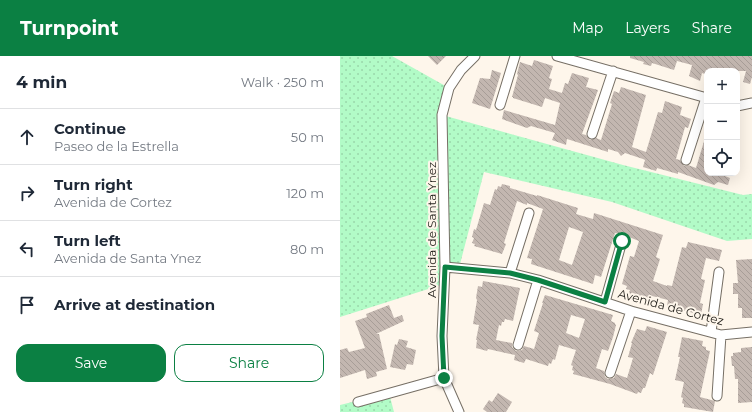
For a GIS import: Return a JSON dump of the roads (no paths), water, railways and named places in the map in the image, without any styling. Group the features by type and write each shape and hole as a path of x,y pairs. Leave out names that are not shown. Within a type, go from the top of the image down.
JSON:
{"street":[{"name":"Avenida de Santa Ynez","path":"459,412 444,378 442,336 445,267 442,115 449,88 461,70 475,56"},
{"path":"500,105 515,56"},
{"path":"558,56 704,97"},
{"path":"592,134 613,71"},
{"path":"740,105 752,103"},
{"path":"686,160 704,104"},
{"path":"510,273 529,213"},
{"path":"605,302 622,241"},
{"name":"Avenida de Cortez","path":"445,267 510,273 538,280 631,311 721,335 752,332"},
{"path":"711,332 719,272"},
{"path":"518,345 538,280"},
{"path":"610,373 631,311"},
{"path":"717,396 721,335"},
{"path":"358,402 444,378"}]}
